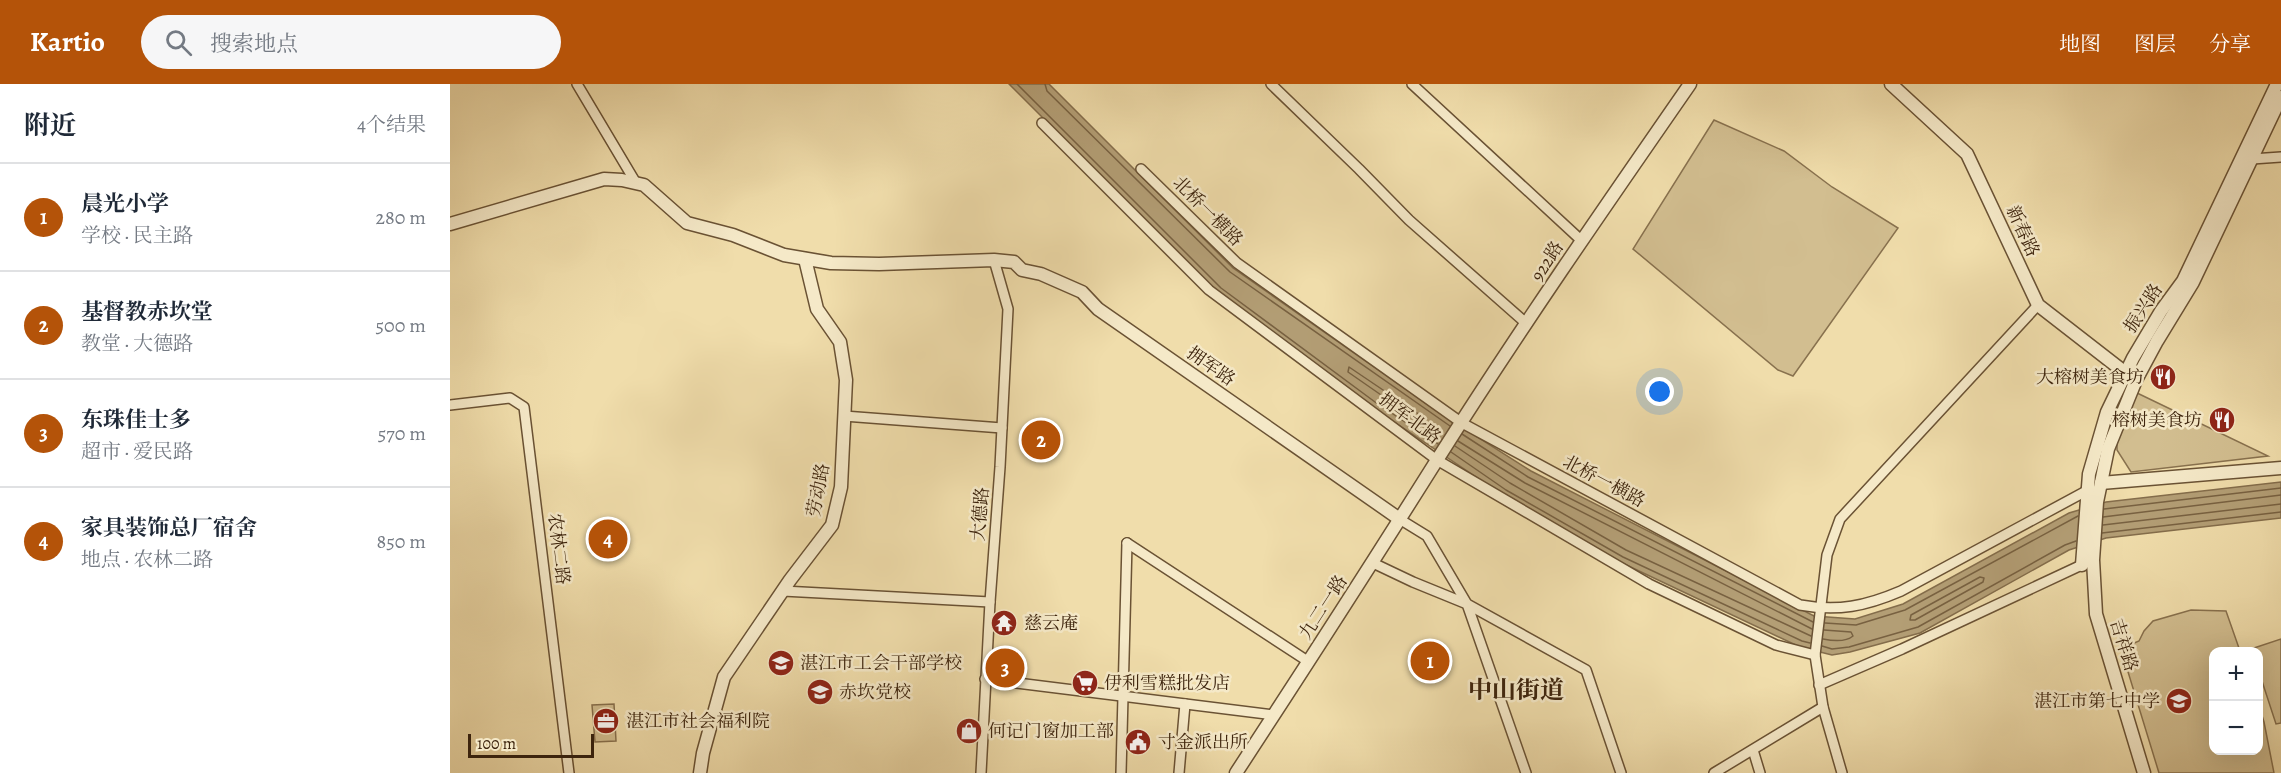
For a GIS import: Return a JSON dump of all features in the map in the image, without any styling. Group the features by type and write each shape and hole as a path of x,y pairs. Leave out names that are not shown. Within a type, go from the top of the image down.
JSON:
{"street":[{"path":"577,84 636,183"},
{"path":"1270,84 1359,168 1408,220 1527,324"},
{"path":"1412,84 1582,241"},
{"name":"922路","path":"1437,460 1582,241 1690,84"},
{"name":"新春路","path":"1891,84 1967,154 2038,305 2131,377"},
{"name":"振兴路","path":"2090,498 2101,483 2111,441 2131,377 2157,318 2183,281 2277,84"},
{"name":"振兴路","path":"2090,498 2095,450 2104,421 2193,282 2281,97"},
{"name":"拥军北路","path":"1042,123 1209,290 1437,460 1649,584 1776,645 1815,655"},
{"path":"2252,159 2281,157"},
{"name":"北桥一横路","path":"1141,169 1237,263 1462,423 1800,604 1821,609 1851,607 1874,602 1901,591 2090,498"},
{"path":"450,224 604,179 644,185 687,222 733,235 784,255 831,263 879,264 994,260"},
{"name":"劳动路","path":"700,773 703,753 724,677 832,525 841,486 846,380 840,342 817,309 805,259"},
{"name":"大德路","path":"981,773 1008,309 994,260"},
{"name":"拥军路","path":"994,260 1014,262 1022,270 1041,274 1082,292 1098,309 1401,520"},
{"path":"1842,773 1823,707 1815,655 1827,555 1840,519 2038,305"},
{"name":"农林二路","path":"450,405 510,398 524,407 569,773"},
{"path":"844,416 1002,428"},
{"name":"九二一路","path":"1236,773 1401,520 1437,460"},
{"path":"2101,483 2281,468"},
{"path":"1819,686 1902,650 2088,562 2090,498"},
{"path":"1401,520 1427,536 1467,604 1526,773"},
{"path":"1121,773 1127,543 1309,662"},
{"name":"吉祥路","path":"2088,562 2096,614 2144,773"},
{"path":"1373,563 1467,604 1586,670 1621,773"},
{"path":"783,591 990,602"},
{"path":"985,679 1274,715"},
{"path":"1179,773 1185,704"},
{"path":"1714,773 1823,707"},
{"path":"1753,750 1760,773"}],"shaded area":[{"path":"1714,120 1784,151 1832,187 1898,228 1793,376 1778,370 1633,249"},
{"path":"2135,392 2268,456 2131,472 2117,450 2117,443"},
{"path":"2191,610 2226,611 2239,647 2209,647 2209,755 2263,755 2263,719 2274,773 2159,773 2121,649 2139,641 2153,621"},
{"path":"2281,639 2281,723 2276,724 2263,684 2263,647 2257,647"},
{"path":"614,704 616,741 595,742 592,705"}],"water":[{"path":"1009,84 1049,84 1233,268 1441,414 1531,471 1814,616 1855,619 1903,604 2069,513 2106,502 2281,482 2281,518 2106,538 2069,550 1920,633 1832,655 1800,647 1620,562 1503,495 1372,407 1217,292"}],"place":[{"name":"大榕树美食坊","path":"2163,377"},
{"name":"榕树美食坊","path":"2222,420"},
{"name":"基督教赤坎堂","path":"1041,440"},
{"name":"家具装饰总厂宿舍","path":"608,539"},
{"name":"慈云庵","path":"1004,623"},
{"name":"晨光小学","path":"1430,661"},
{"name":"湛江市工会干部学校","path":"781,663"},
{"name":"东珠佳士多","path":"1005,668"},
{"name":"伊利雪糕批发店","path":"1085,683"},
{"name":"赤坎党校","path":"820,692"},
{"name":"湛江市第七中学","path":"2179,701"},
{"name":"湛江市社会福利院","path":"606,721"},
{"name":"何记门窗加工部","path":"969,731"},
{"name":"寸金派出所","path":"1138,742"}],"district":[{"name":"中山街道","path":"1516,690"}]}
